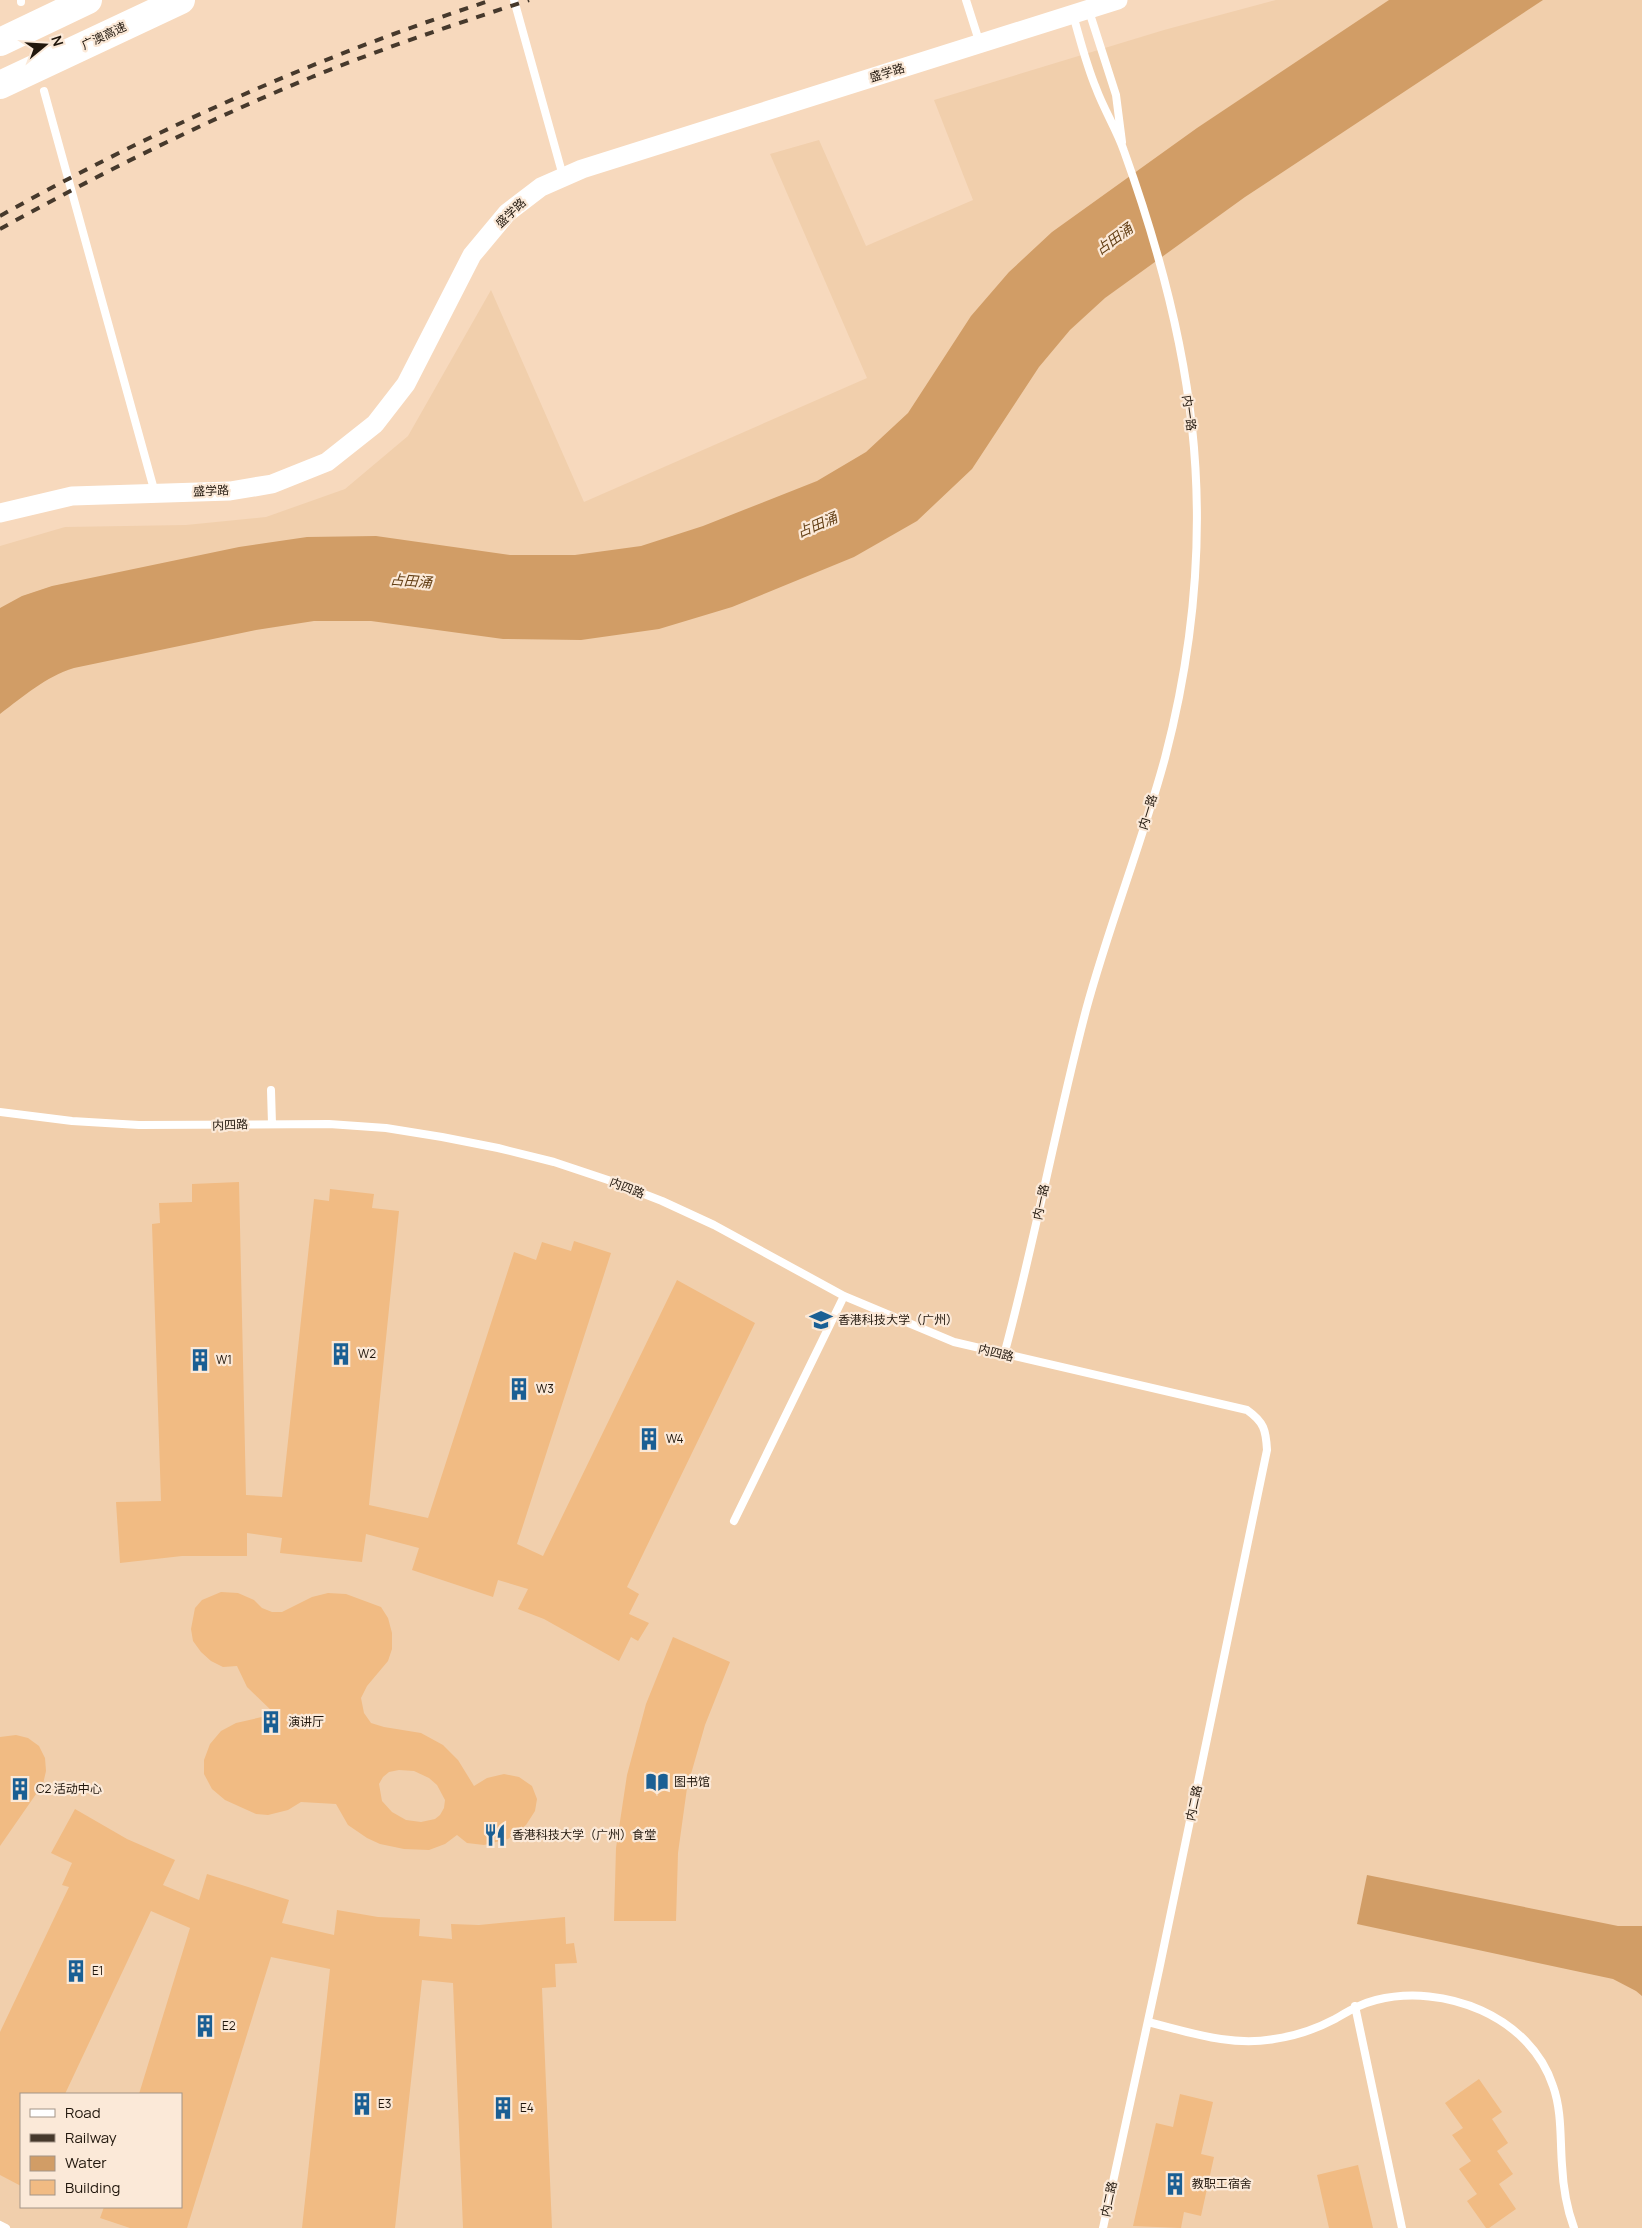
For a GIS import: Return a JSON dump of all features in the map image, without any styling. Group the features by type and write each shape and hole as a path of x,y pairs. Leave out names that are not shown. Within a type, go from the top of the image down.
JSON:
{"highway":[{"path":"0,42 88,0"},
{"name":"广澳高速","path":"0,85 181,0"}],"street":[{"name":"盛学路","path":"0,513 72,496 230,491 272,484 327,462 374,424 406,384 472,255 507,213 541,187 582,169 1118,0"}],"lane":[{"path":"514,0 564,177"},
{"path":"966,0 980,44"},
{"path":"1080,12 1116,95 1123,146"},
{"path":"1080,12 1094,86 1123,146"},
{"path":"44,91 156,493"},
{"name":"内一路","path":"1004,1355 1021,1295 1057,1126 1087,1007 1165,758 1181,681 1193,600 1198,498 1192,425 1182,359 1159,259 1123,146"},
{"path":"271,1090 272,1124"},
{"name":"内四路","path":"0,1112 72,1121 139,1125 328,1124 386,1128 498,1148 554,1162 608,1180 714,1225 844,1296 954,1342 1221,1404"},
{"path":"734,1520 844,1296"},
{"name":"内二路","path":"1103,2228 1148,2022 1267,1450 1263,1425 1256,1416 1247,1410 1221,1404"},
{"path":"1148,2022 1227,2041 1250,2042 1274,2040 1302,2032 1336,2018 1355,2006 1377,1999 1400,1996 1445,1998 1467,2004 1488,2013 1508,2026 1527,2042 1542,2063 1553,2086 1559,2111 1562,2167 1574,2228"},
{"path":"1355,2006 1402,2228"},
{"path":"0,2225 6,2228"}],"shaded area":[{"name":"香港科技大学（广州）","path":"1276,0 1642,0 1642,2228 0,2228 0,546 65,527 186,525 266,517 345,489 408,436 491,290 584,502 867,378 770,154 819,140 866,246 973,200 934,100 1164,30"}],"water":[{"name":"占田涌","path":"1389,0 1543,0 1245,197 1105,298 1070,330 1039,367 972,469 917,521 854,557 732,607 659,629 581,640 503,639 371,621 314,621 256,630 74,668 44,682 0,714 0,608 22,596 52,586 239,547 307,537 376,536 510,555 575,555 641,546 703,526 817,481 866,452 908,413 971,316 1009,272 1052,232 1197,128"},
{"path":"1367,1875 1618,1926 1642,1926 1642,1996 1613,1979 1357,1924"}],"building":[{"path":"239,1182 246,1495 282,1497 314,1199 329,1201 330,1189 374,1194 372,1208 399,1211 369,1505 428,1518 514,1252 536,1260 542,1242 571,1251 574,1241 611,1253 517,1544 543,1556 677,1280 755,1323 627,1587 639,1594 629,1614 649,1623 638,1641 631,1637 619,1661 544,1619 518,1609 528,1589 498,1580 493,1597 412,1570 419,1548 366,1534 362,1562 280,1553 282,1538 247,1533 247,1556 182,1556 120,1563 116,1502 161,1501 152,1224 160,1223 159,1203 192,1202 192,1184"},
{"name":"演讲厅","path":"221,1592 238,1593 254,1600 262,1608 272,1612 282,1612 312,1597 328,1593 346,1594 381,1607 388,1618 392,1633 392,1649 388,1661 367,1686 361,1698 364,1713 371,1723 421,1733 443,1745 458,1760 474,1786 487,1778 504,1774 519,1777 532,1786 537,1799 535,1811 526,1825 508,1839 484,1845 467,1843 457,1835 445,1844 429,1850 404,1849 380,1844 367,1838 348,1825 336,1804 301,1802 288,1810 268,1815 256,1814 225,1800 212,1789 204,1774 204,1760 210,1744 221,1731 236,1723 275,1714 247,1687 237,1666 223,1667 211,1661 193,1641 191,1629 195,1608 202,1600","holes":["399,1770 414,1771 429,1778 437,1785 445,1800 444,1808 435,1819 421,1822 406,1820 392,1812 382,1801 379,1784 383,1777 389,1772"]},
{"name":"图书馆","path":"673,1637 730,1662 705,1725 687,1788 678,1853 676,1921 614,1921 616,1848 627,1775 646,1704"},
{"name":"C2 活动中心","path":"16,1735 28,1738 39,1746 45,1758 46,1771 43,1784 0,1846 0,1737"},
{"path":"75,1809 127,1839 175,1860 163,1885 199,1900 207,1874 289,1900 282,1923 334,1935 337,1910 378,1917 420,1919 419,1936 452,1939 451,1924 479,1925 565,1917 566,1944 574,1943 577,1963 555,1964 556,1987 542,1988 552,2228 463,2228 453,1983 422,1980 395,2228 302,2228 330,1969 271,1957 187,2228 130,2228 100,2218 104,2208 182,2208 182,2093 139,2093 190,1928 151,1911 65,2093 20,2093 20,2185 0,2175 0,2032 69,1887 62,1885 72,1863 51,1853"},
{"path":"1479,2079 1502,2112 1492,2119 1508,2143 1497,2151 1513,2174 1499,2184 1516,2209 1489,2228 1486,2228 1467,2201 1477,2194 1459,2169 1471,2161 1452,2135 1463,2128 1445,2103"},
{"name":"教职工宿舍","path":"1180,2094 1213,2102 1201,2154 1214,2157 1201,2216 1184,2212 1181,2228 1133,2226 1156,2123 1173,2127"},
{"path":"1358,2165 1373,2228 1329,2228 1317,2175"}],"railway":[{"path":"0,216 119,153 241,96 365,45 428,21 492,0"},
{"path":"0,229 154,148 232,111 339,66 529,0"}],"place":[{"name":"香港科技大学（广州）","path":"821,1320"},
{"name":"W2","path":"341,1354"},
{"name":"W1","path":"200,1360"},
{"name":"W3","path":"519,1389"},
{"name":"W4","path":"649,1439"},
{"name":"演讲厅","path":"271,1722"},
{"name":"图书馆","path":"657,1782"},
{"name":"C2 活动中心","path":"20,1789"},
{"name":"香港科技大学（广州）食堂","path":"495,1835"},
{"name":"E1","path":"76,1971"},
{"name":"E2","path":"205,2026"},
{"name":"E3","path":"362,2104"},
{"name":"E4","path":"503,2108"},
{"name":"教职工宿舍","path":"1175,2184"}]}
